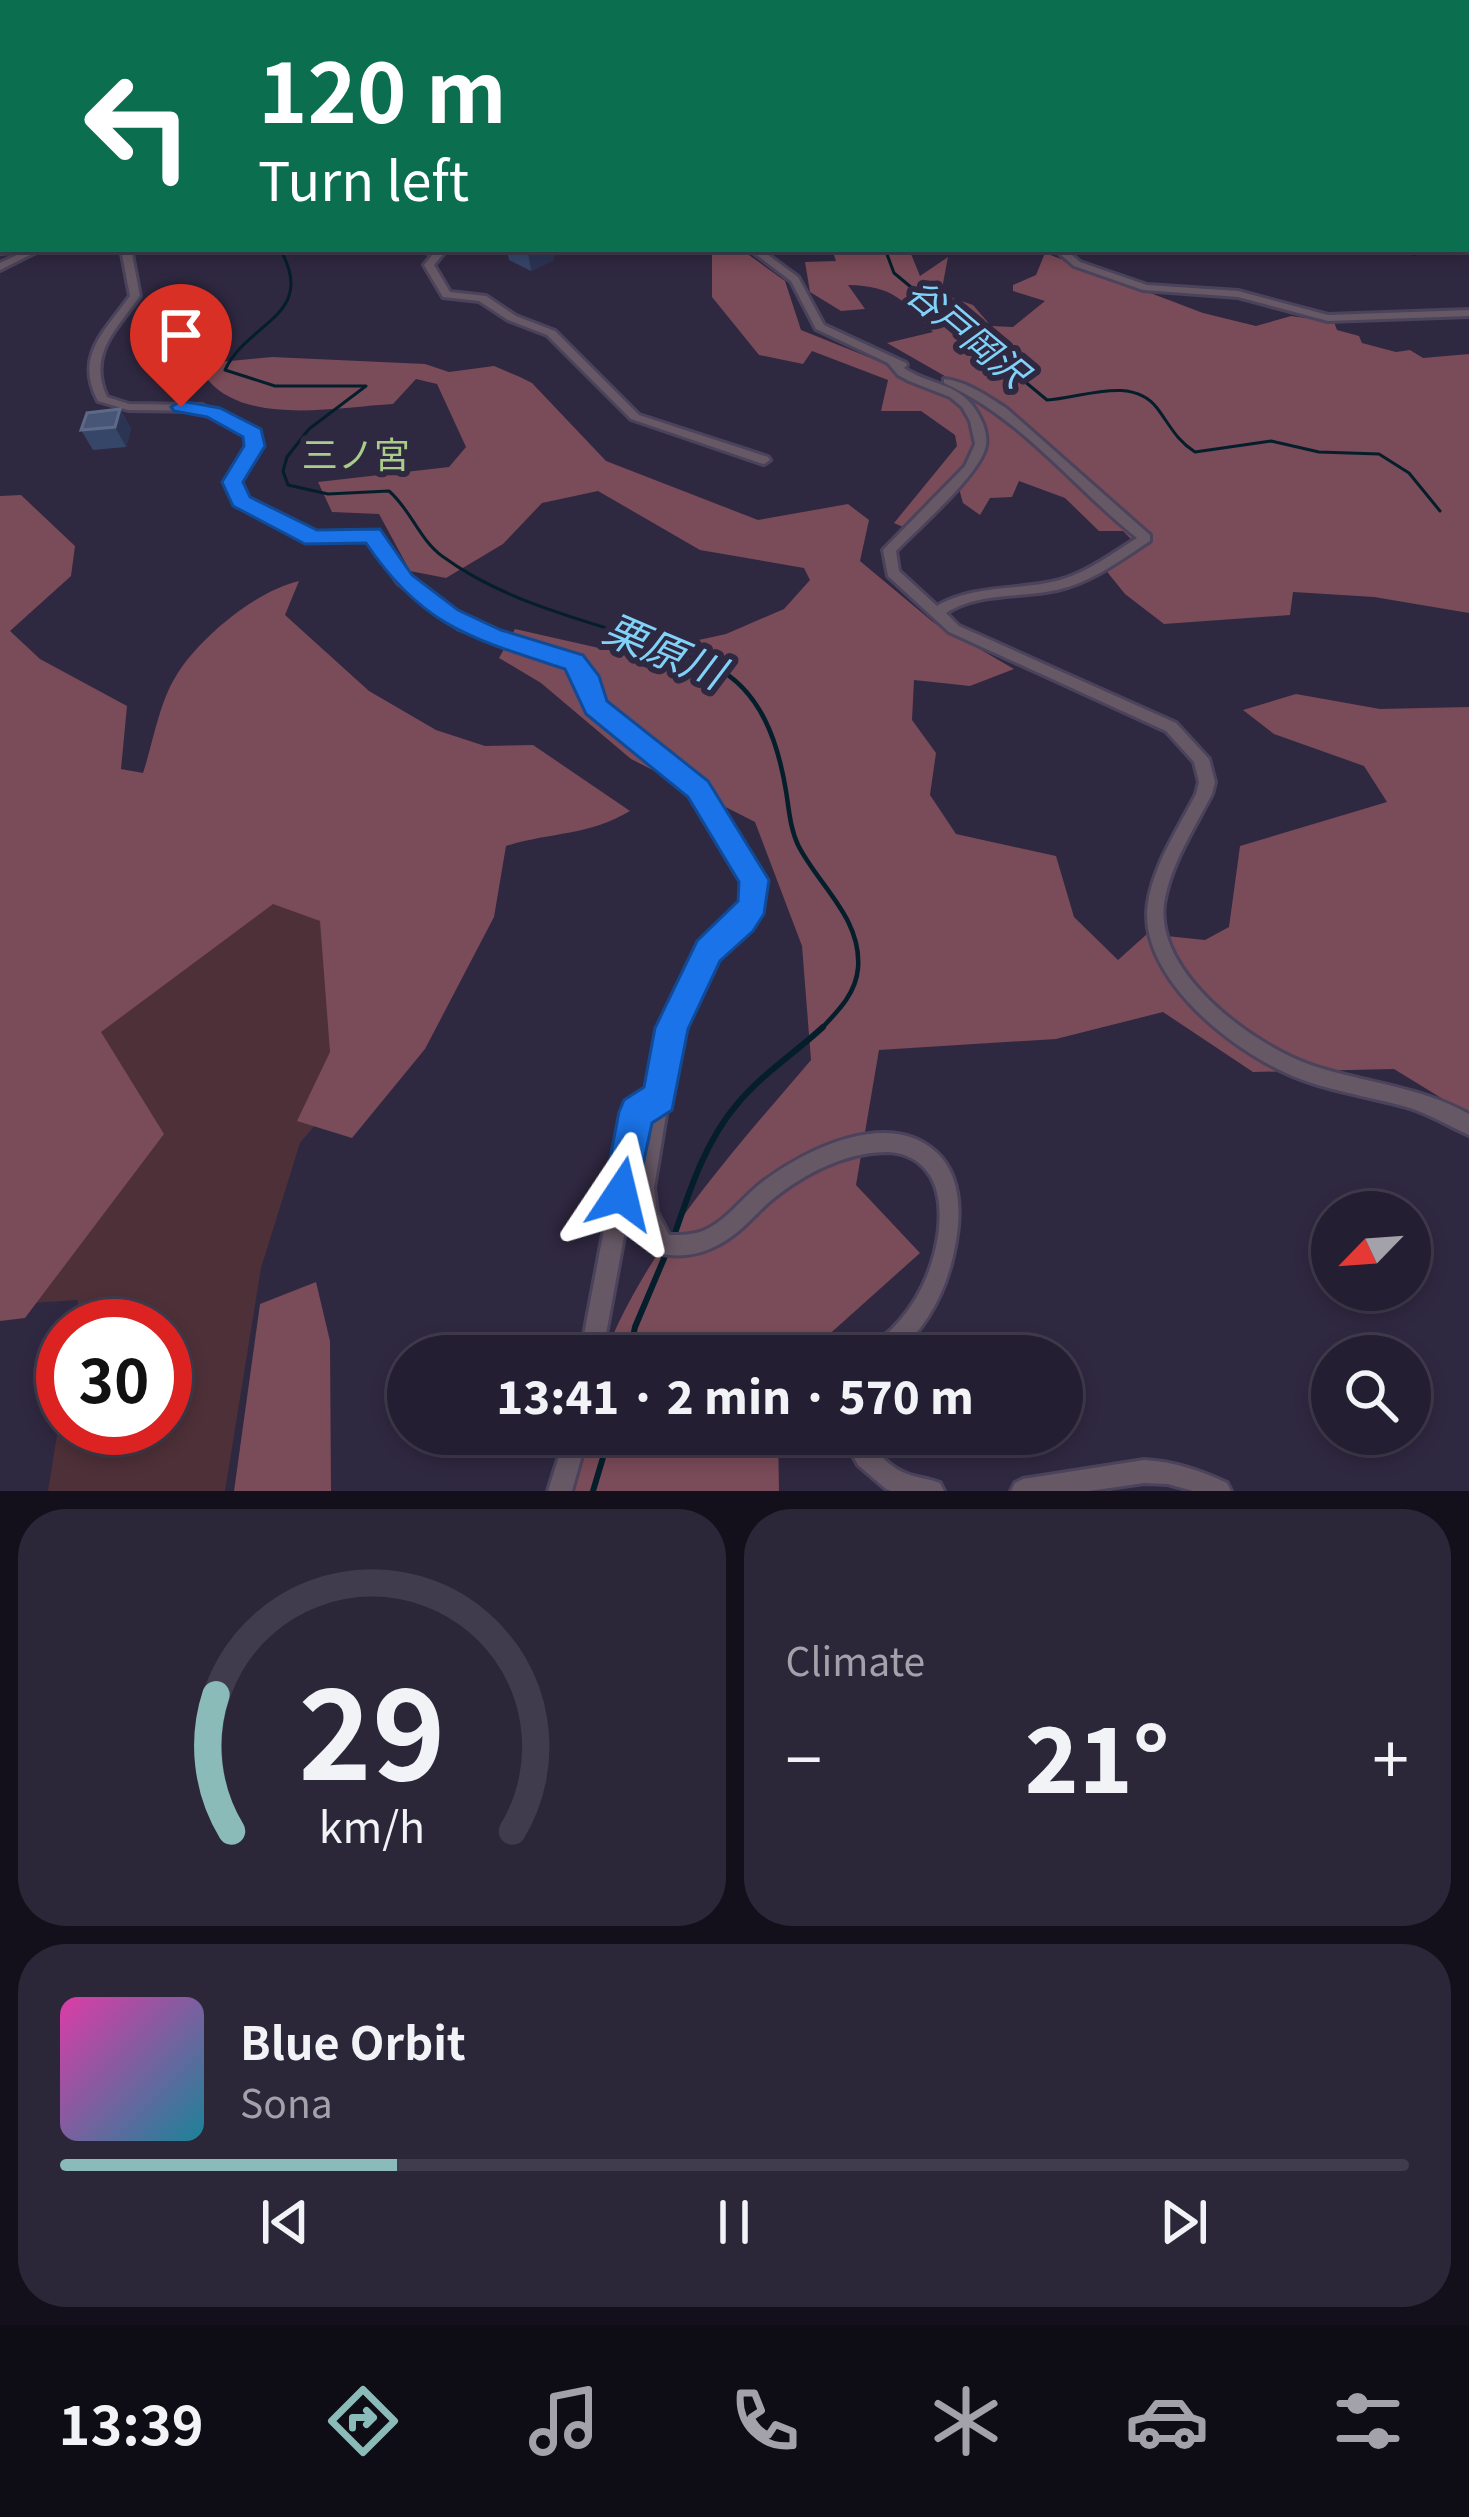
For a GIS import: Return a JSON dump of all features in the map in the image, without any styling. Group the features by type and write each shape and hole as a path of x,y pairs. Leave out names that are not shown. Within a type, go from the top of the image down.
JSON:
{"street":[{"path":"0,267 32,252"},
{"path":"127,252 135,296 95,352 96,388 102,399 128,407 202,408 253,434 254,446 232,482 241,501 314,538 372,535 404,580 464,626 574,662 586,676 596,706 681,773 713,811 754,880 753,904 709,951 671,1028 644,1188 647,1214 663,1245 689,1246 714,1236 768,1190 816,1163 882,1140 919,1150 930,1158 947,1188 949,1226 930,1297 902,1335"},
{"path":"438,252 429,265 447,295 482,298 512,318 551,333 584,368 601,378 635,418 764,460"},
{"path":"758,252 795,279 820,327 986,398 1145,538 1089,575 1056,586 956,600 937,614"},
{"path":"1063,252 1077,264 1146,288 1238,294 1328,318 1469,313"},
{"path":"893,362 900,372 954,392 980,435 975,461 887,556 893,573 954,629 1172,727 1201,759 1207,782 1204,794 1163,883 1154,920 1169,962 1195,1000 1310,1074 1436,1104 1469,1125"},
{"path":"596,1335 636,1112 660,1097"},
{"path":"560,1491 571,1455"},
{"path":"866,1455 877,1472 905,1488 932,1491"},
{"path":"1023,1491 1059,1488 1143,1468 1168,1471 1219,1491"}],"shaded area":[{"path":"745,252 785,281 801,330 968,397 964,387 887,343 933,332 896,297 876,288 848,285 865,309 841,311 810,292 805,262 836,261 833,252 910,252 920,276 948,257 941,294 973,305 991,326 1013,327 1045,301 1013,291 1013,285 1036,275 1045,253 1203,313 1256,326 1291,316 1334,322 1337,330 1359,336 1362,343 1396,352 1410,350 1423,358 1469,354 1469,613 1374,597 1293,592 1290,615 1164,624 1125,594 1104,568 1136,544 1123,531 1099,531 1065,498 1019,481 1012,497 990,498 980,515 963,503 956,478 903,527 894,523 957,446 955,435 921,411 881,411 888,380 812,351 803,364 759,355 712,297 712,253"},
{"path":"272,357 425,364 449,372 494,366 532,383 606,461 758,520 848,504 869,520 860,561 933,622 1014,669 970,686 914,680 912,720 936,753 930,795 956,834 1056,856 1074,917 1118,960 1147,934 1205,940 1229,927 1240,846 1387,802 1364,766 1274,734 1243,710 1296,694 1380,709 1469,707 1469,1115 1394,1069 1253,1072 1163,1012 1056,1039 879,1050 856,1185 920,1253 828,1335 613,1335 644,1276 695,1200 811,1060 802,946 755,822 631,759 541,683 499,658 515,629 630,655 726,634 784,609 810,580 804,568 700,550 598,491 542,503 503,544 446,578 410,571 379,514 332,512 318,482 449,467 466,447 437,384 416,379 393,404 269,409 225,394 208,380 209,363"},
{"path":"21,495 75,546 71,576 10,631 40,659 127,706 121,769 143,773 170,687 199,647 247,605 299,581 285,615 369,691 436,730 485,746 533,745 630,811 584,829 506,846 494,917 425,1049 352,1138 297,1121 330,1052 320,921 273,904 101,1032 164,1134 25,1318 0,1321 0,496"},
{"path":"0,823 314,847 358,1074 300,1143 261,1268 225,1491 48,1491 54,1455 192,1455 192,1299 36,1299 36,1303 0,1305"},
{"path":"316,1282 330,1341 331,1491 234,1491 260,1304"},
{"path":"566,1455 778,1455 779,1491 552,1491"}],"building":[{"path":"120,409 115,427 81,430 87,413"}],"waterway":[{"name":"栗原川","path":"281,252 291,289 285,304 225,370 275,386 366,386 309,429 287,457 283,471 288,485 328,494 389,491 434,549 474,577 543,607 717,668"},
{"name":"谷戸岡沢","path":"886,252 894,273 1047,400 1106,391 1134,393 1147,398 1195,452 1271,441 1319,452 1379,454 1409,473 1440,511"},
{"path":"1388,252 1416,254"},
{"name":"栗原川","path":"717,668 721,670"},
{"name":"栗原川","path":"717,668 744,690 765,720 783,773 795,839 853,933 858,968 854,986 822,1028"},
{"name":"栗原川","path":"673,1239 699,1168 726,1118 757,1083 822,1028"},
{"name":"栗原川","path":"633,1335 668,1249"},
{"name":"栗原川","path":"593,1491 604,1455"}],"district":[{"name":"三ノ宮","path":"356,455"}],"route":[{"path":"181,407 202,408 253,434 254,446 232,482 241,501 304,536 368,533 377,538 404,580 464,626 574,662 586,676 596,706 698,789 754,880 753,904 709,951 671,1028 660,1097 636,1112 621,1194"}]}
